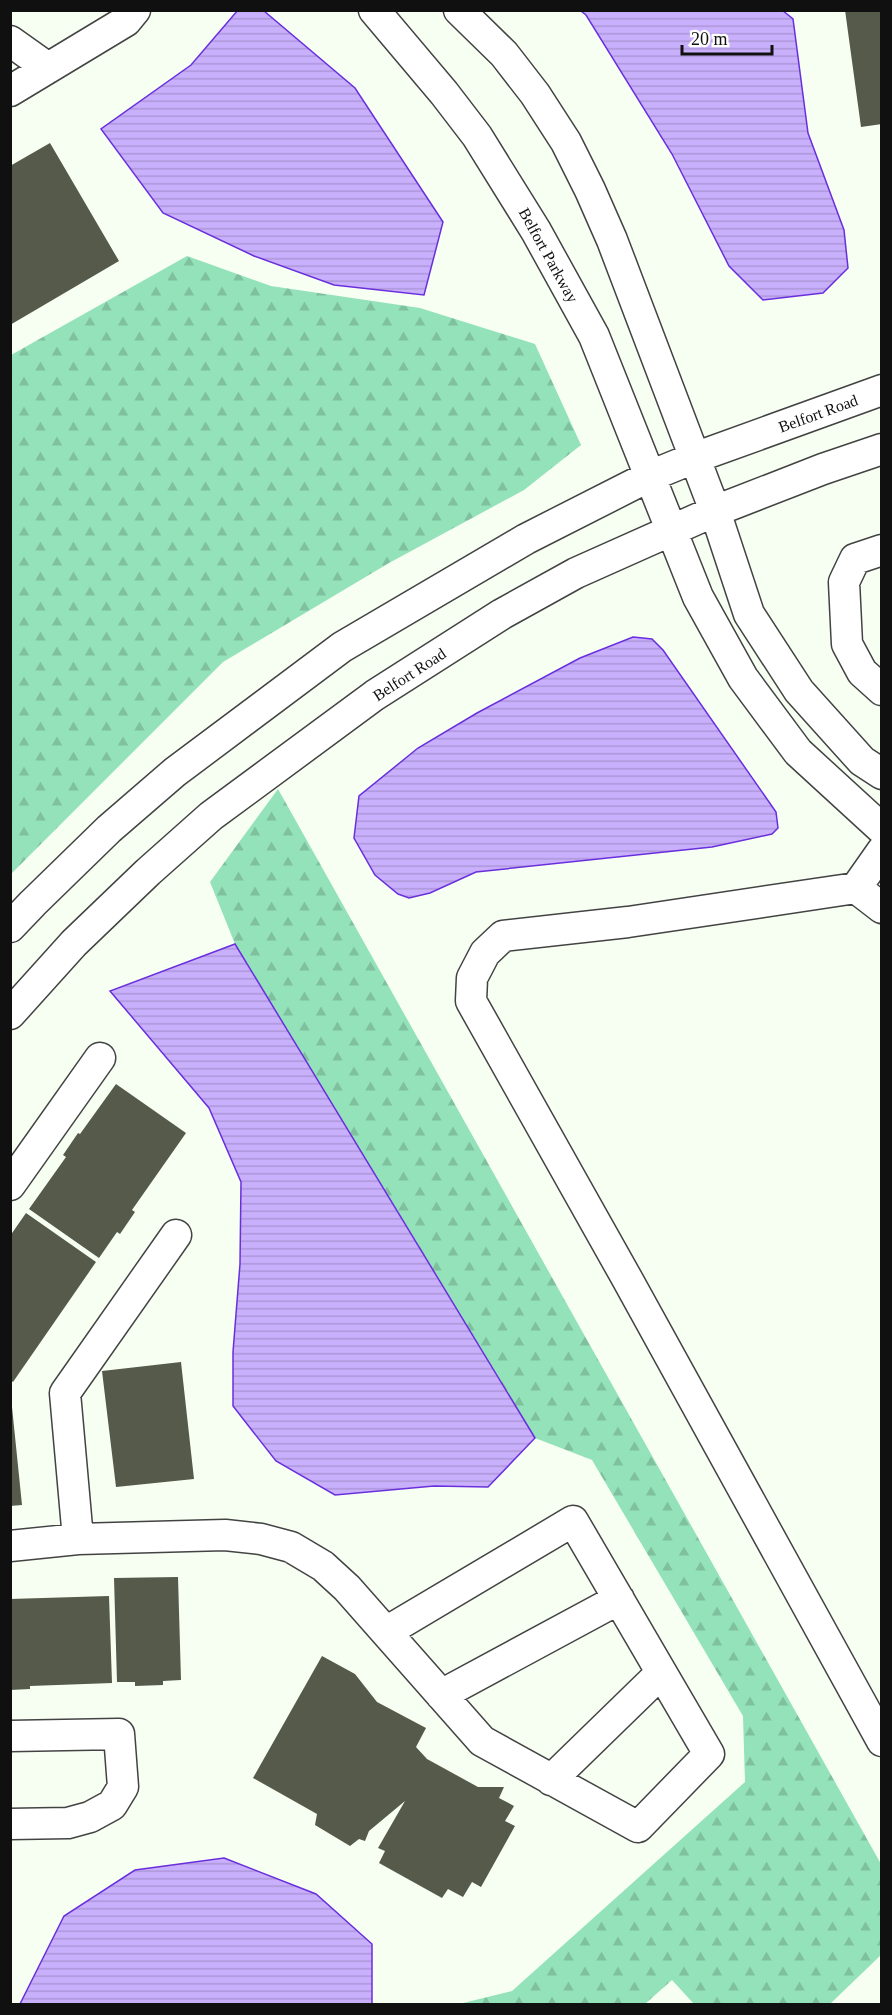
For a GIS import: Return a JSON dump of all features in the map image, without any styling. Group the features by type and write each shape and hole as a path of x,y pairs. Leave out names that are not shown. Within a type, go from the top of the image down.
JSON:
{"street":[{"name":"Belfort Parkway","path":"374,10 477,136 536,231 594,336 698,597 743,678 798,752 882,829"},
{"path":"459,10 504,54 535,94 566,142 612,240 715,511 749,614 799,691 862,761 882,774"},
{"path":"10,91 48,68 124,14"},
{"path":"10,41 48,68"},
{"name":"Belfort Road","path":"10,927 109,829 175,772 342,647 526,539 650,477 694,458 882,390"},
{"name":"Belfort Road","path":"10,1014 74,943 211,816 375,695 502,614 576,573 715,511 882,449"},
{"path":"882,550 855,559 844,582 847,645 862,672 882,690"},
{"path":"856,888 882,850"},
{"path":"882,908 856,888 628,922 503,936 485,953 472,978 471,1001 636,1294 882,1741"},
{"path":"10,1185 100,1058"},
{"path":"78,1539 65,1393 176,1235"},
{"path":"10,1546 78,1539 225,1535 261,1539 291,1547 323,1566 347,1588 482,1741 638,1827 709,1754 573,1521 386,1632"},
{"path":"441,1695 619,1599"},
{"path":"551,1780 661,1673"},
{"path":"10,1736 119,1734 123,1787 112,1805 90,1817 68,1823 10,1824"}],"green space":[{"path":"187,256 271,286 420,308 535,344 581,445 524,490 389,563 223,662 11,874 11,355"},
{"path":"278,789 881,1864 881,1955 830,2004 694,2004 672,1980 645,2004 459,2004 512,1991 745,1782 743,1716 592,1460 535,1438 235,944 210,882"}],"shaded area":[{"path":"238,10 264,11 355,88 443,222 424,295 334,285 254,256 163,213 101,129 191,65"},
{"path":"782,10 793,19 808,133 844,230 848,268 823,293 763,300 729,266 672,154 586,15 581,11"},
{"path":"633,637 652,639 663,650 776,812 778,828 772,834 712,847 476,872 430,893 409,898 398,894 375,875 354,838 359,796 418,748 477,713 580,658"},
{"path":"235,944 535,1438 488,1487 434,1486 335,1495 276,1461 233,1406 233,1352 240,1264 241,1182 209,1108 110,991"},
{"path":"224,1858 316,1894 372,1944 372,2004 20,2004 64,1916 135,1870"}],"building":[{"path":"845,10 882,10 882,124 861,127"},
{"path":"50,143 119,261 10,325 10,166"},
{"path":"116,1084 186,1133 132,1210 135,1212 120,1234 117,1232 99,1258 29,1209 66,1157 63,1155 78,1133 80,1134"},
{"path":"26,1213 96,1262 13,1382 10,1380 10,1236"},
{"path":"181,1362 194,1479 116,1487 102,1371"},
{"path":"10,1407 12,1407 22,1505 10,1506"},
{"path":"178,1577 181,1680 163,1681 163,1685 135,1686 135,1682 117,1682 114,1578"},
{"path":"109,1596 112,1683 30,1686 30,1689 10,1690 10,1599"},
{"path":"322,1656 355,1674 377,1702 426,1728 416,1747 427,1759 478,1787 504,1787 499,1798 514,1806 505,1821 515,1826 481,1887 472,1882 463,1897 448,1889 442,1898 379,1863 385,1851 378,1848 405,1801 369,1831 365,1841 359,1839 350,1846 315,1825 317,1814 253,1778"}]}
